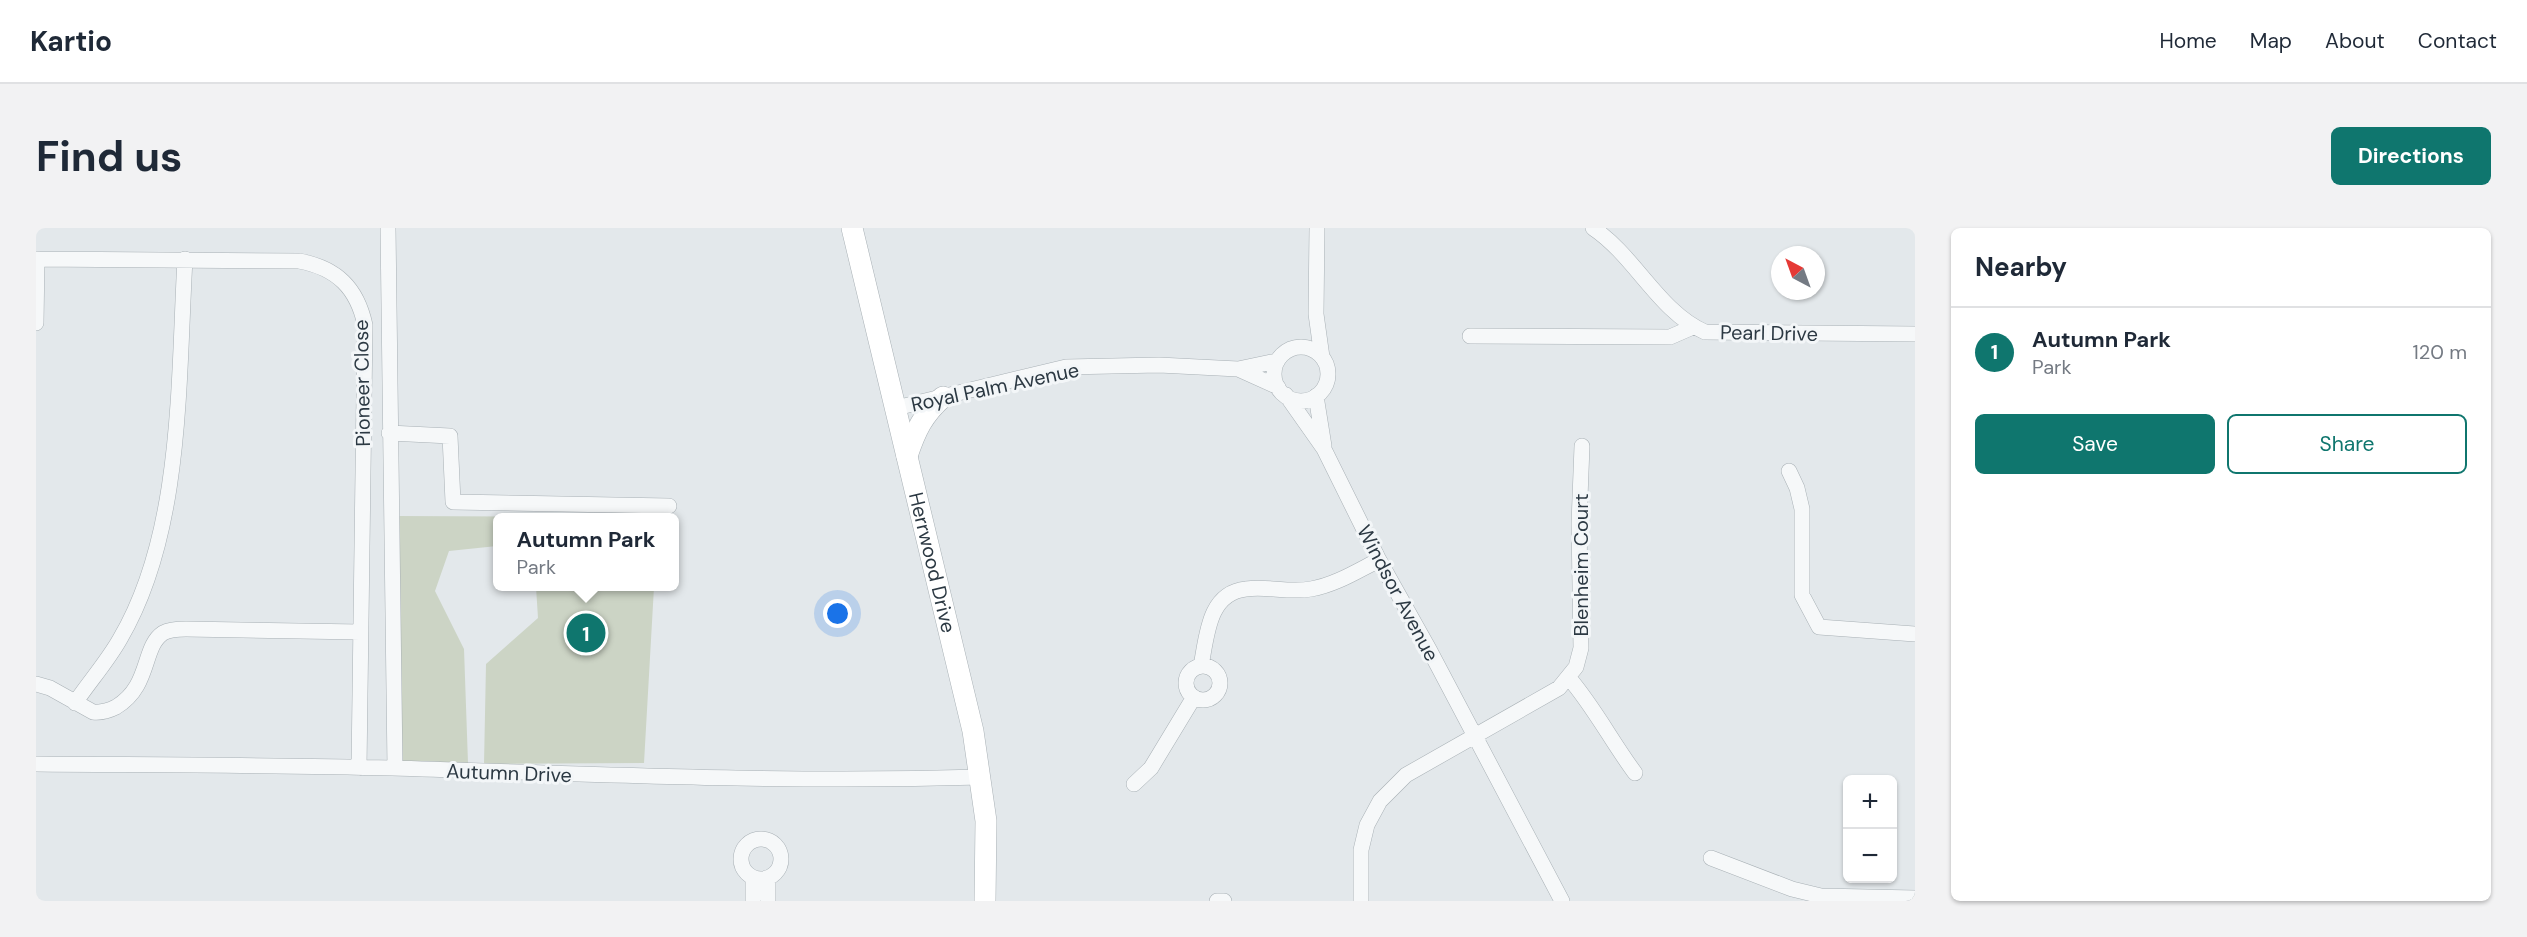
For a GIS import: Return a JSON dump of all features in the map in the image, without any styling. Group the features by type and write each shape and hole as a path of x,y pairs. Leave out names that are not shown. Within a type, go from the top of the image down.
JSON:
{"street":[{"name":"Pioneer Close","path":"388,228 394,768"},
{"name":"Herrwood Drive","path":"852,228 973,732 986,821 985,901"},
{"path":"1317,228 1316,314 1322,357 1328,373 1323,390 1316,396 1299,400 1282,391 1274,379 1277,361 1290,349 1307,347 1322,357"},
{"name":"Pearl Drive","path":"1593,228 1613,244 1683,320 1705,332 1719,334 1915,334"},
{"name":"Pioneer Close","path":"37,259 271,260 315,264 345,282 357,298 365,325 359,768"},
{"path":"36,323 37,259"},
{"path":"75,703 120,639 140,595 163,523 172,470 185,259"},
{"path":"1298,347 1316,314"},
{"path":"1470,336 1670,337 1693,327"},
{"name":"Royal Palm Avenue","path":"896,408 1066,367 1159,365 1238,369 1277,361"},
{"name":"Royal Palm Avenue","path":"1238,369 1282,391"},
{"name":"Windsor Avenue","path":"1282,391 1324,449 1379,560 1475,735 1562,901"},
{"name":"Windsor Avenue","path":"1316,396 1324,449"},
{"path":"907,456 924,415 943,397"},
{"path":"389,433 450,436 453,502 669,506"},
{"name":"Blenheim Court","path":"1569,678 1576,667 1583,633 1579,524 1582,446"},
{"path":"1789,471 1797,488 1802,508 1802,595 1819,627 1915,634"},
{"path":"1201,666 1209,624 1214,609 1221,600 1245,589 1293,591 1328,586 1379,560"},
{"path":"36,684 50,688 93,712 101,713 122,703 138,686 154,642 161,634 169,630 360,632"},
{"path":"1207,666 1217,672 1220,678 1220,689 1216,694 1206,700 1194,697 1187,688 1191,671 1207,666"},
{"path":"1361,901 1361,850 1367,825 1380,801 1406,776 1559,688 1569,678 1592,706 1612,742 1635,773"},
{"path":"1134,784 1151,768 1194,697"},
{"name":"Autumn Drive","path":"36,764 394,768 585,776 898,779 981,777"},
{"path":"1711,858 1795,895 1915,898"},
{"path":"753,901 760,878 768,901"},
{"path":"1217,901 1224,901"}],"green space":[{"path":"396,516 493,516 493,546 449,551 435,591 464,649 468,763 395,768"},
{"path":"536,591 654,591 644,763 484,764 486,664 538,618"}],"place":[{"name":"Autumn Park","path":"586,633"}]}
